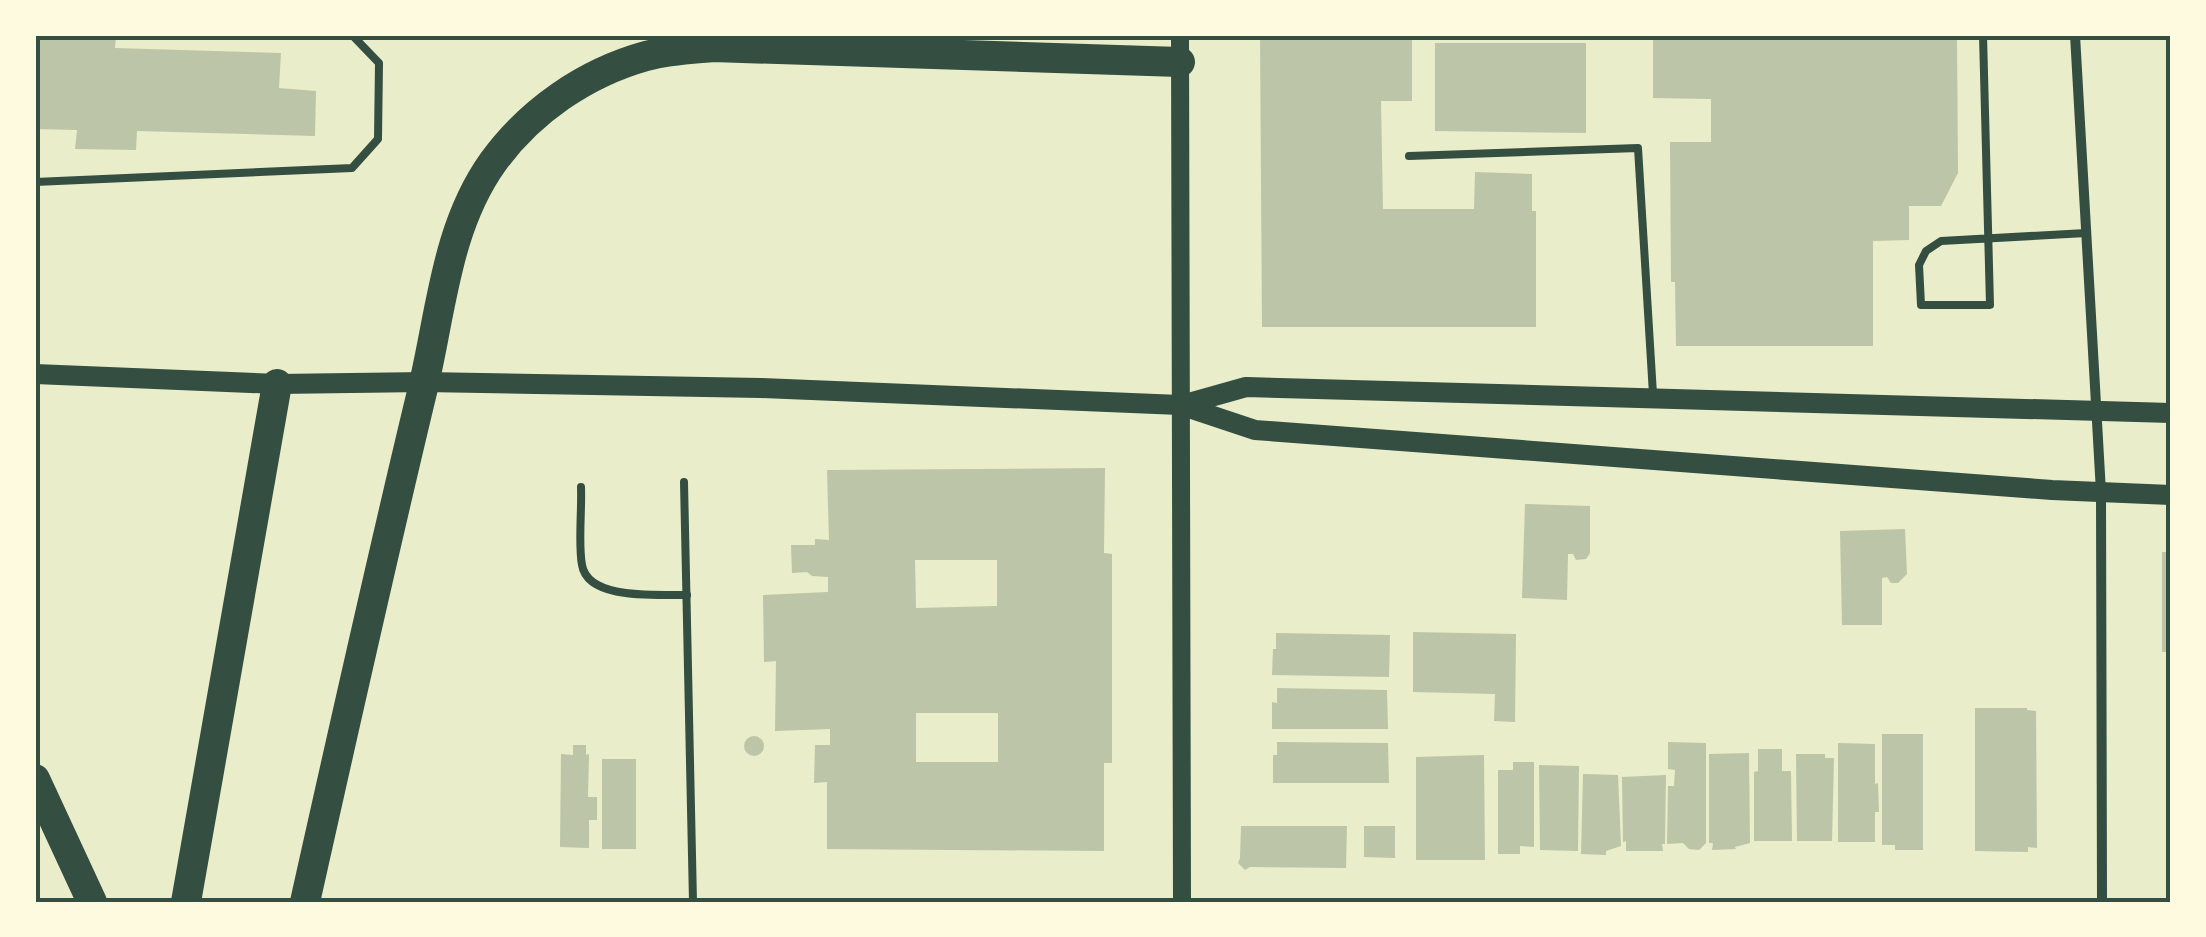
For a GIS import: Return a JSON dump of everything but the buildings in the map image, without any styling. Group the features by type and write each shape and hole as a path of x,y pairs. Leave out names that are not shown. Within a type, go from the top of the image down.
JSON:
{"highway":[{"path":"304,902 461,226 491,166 534,116 614,67 647,56 714,48 1180,48"},
{"path":"186,902 277,384"},
{"path":"35,779 92,902"}],"main road":[{"path":"35,374 277,384 425,382 761,388 1180,405 1255,430 2171,494"},
{"path":"1180,405 1246,388 2171,413"}],"street":[{"path":"2075,35 2101,492 2102,902"},
{"path":"1180,48 1182,902"}],"lane":[{"path":"35,182 352,168 378,139 379,63 352,35"},
{"path":"1983,35 1987,237 1990,305 1921,304 1919,265 1926,251 1941,241 1987,237 2086,234"},
{"path":"1408,156 1638,148 1653,399"},
{"path":"684,482 693,902"},
{"path":"582,487 582,568 590,582 607,591 687,595"}]}
